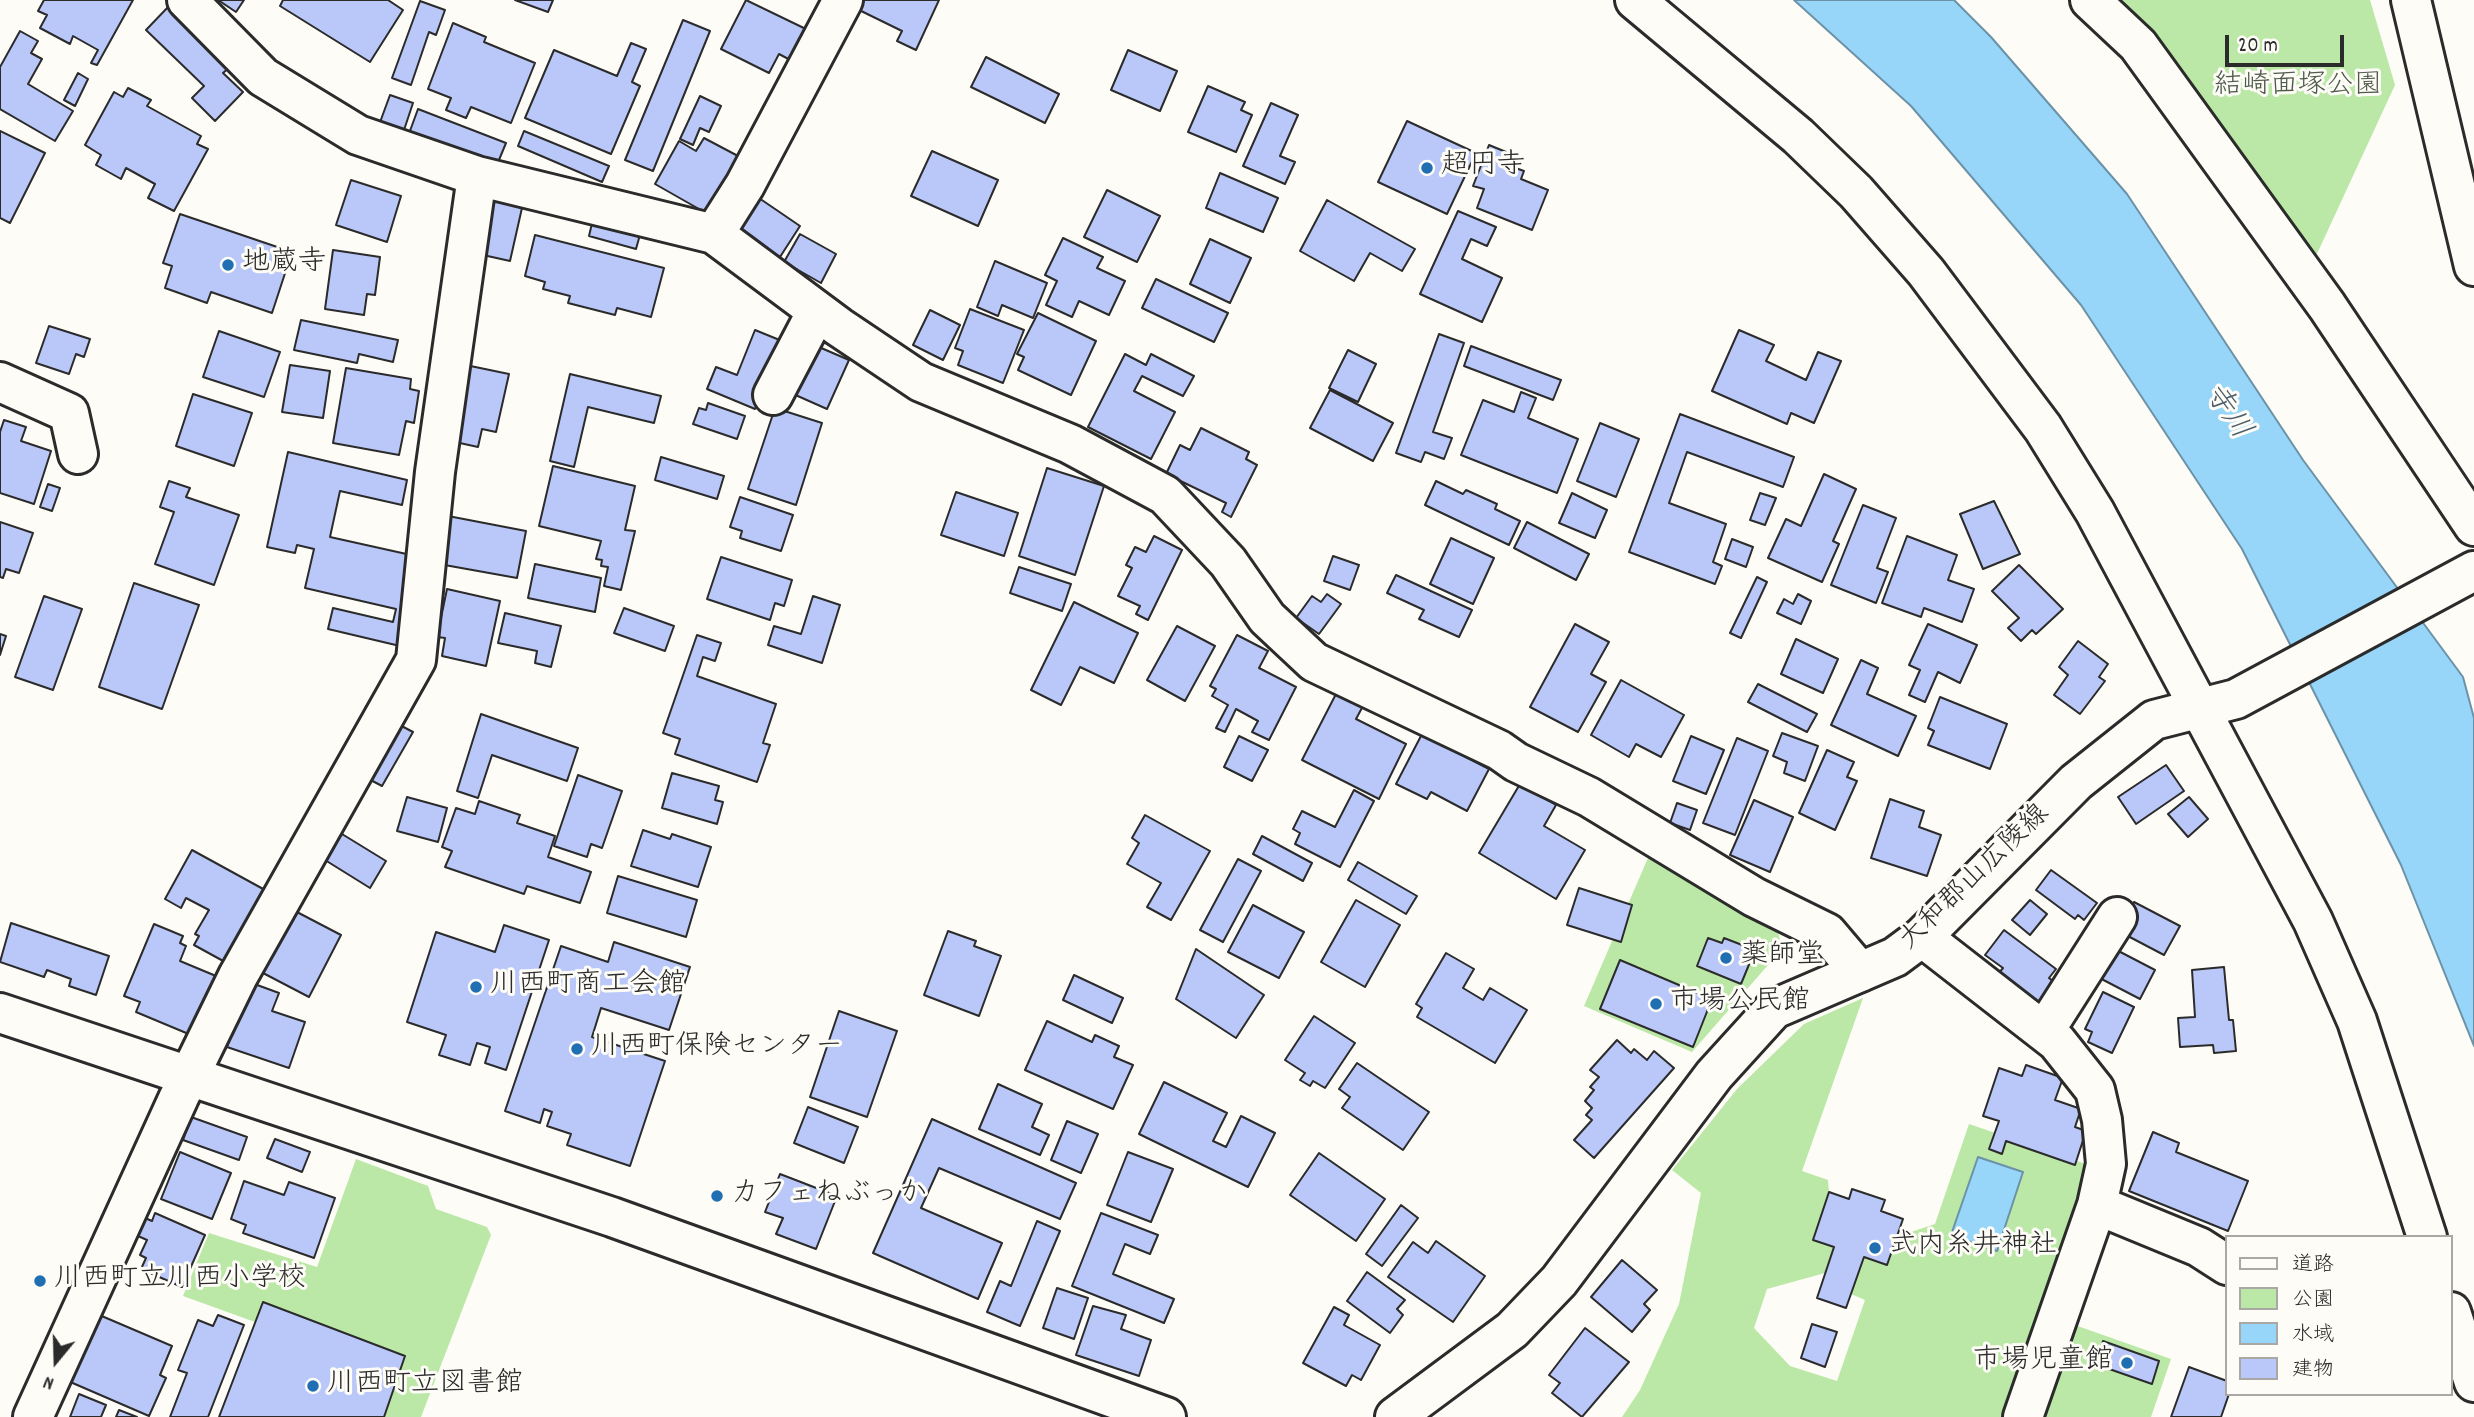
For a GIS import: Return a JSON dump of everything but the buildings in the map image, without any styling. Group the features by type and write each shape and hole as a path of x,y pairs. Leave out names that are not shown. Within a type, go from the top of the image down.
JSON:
{"street":[{"path":"187,0 263,78 358,135 477,176 714,234 817,311 921,383 1070,444 1166,495 1228,562 1268,618 1314,663 1499,750 1516,762 1589,797 1754,897 1827,933 1860,972"},
{"path":"714,234 745,185 843,0"},
{"path":"1635,0 1798,136 1856,192 1926,272 1994,359 2043,428 2095,512 2313,921 2357,1021 2426,1235"},
{"path":"2090,0 2138,45 2327,306 2474,526"},
{"path":"2412,0 2474,266"},
{"path":"33,1417 190,1074 238,976 416,660 435,472 477,176"},
{"path":"774,395 817,311"},
{"path":"0,382 69,413 78,454"},
{"name":"大和郡山広陵線","path":"1395,1417 1511,1329 1559,1281 1714,1074 1774,1009 1895,957 1922,937 2076,782 2154,720 2236,699 2471,572"},
{"path":"2045,1030 2117,917"},
{"path":"1922,937 2045,1030 2095,1090 2102,1120 2106,1164 2098,1205 2023,1417"},
{"path":"0,1013 190,1074 612,1217 1166,1417"},
{"path":"2098,1205 2199,1247 2226,1264"},
{"path":"2453,1318 2474,1382"}],"green space":[{"name":"結崎面塚公園","path":"2116,0 2370,0 2395,85 2316,256 2139,21"},
{"path":"1651,851 1774,915 1782,949 1692,1052 1584,1006"},
{"name":"式内糸井神社","path":"1863,998 1802,1171 1828,1180 1829,1192 1813,1240 1834,1247 1825,1273 1767,1289 1754,1328 1790,1366 1837,1381 1865,1300 1851,1294 1864,1257 1896,1237 1935,1224 1969,1124 2089,1165 2004,1417 1622,1417 1640,1390 1679,1304 1701,1193 1672,1170 1737,1089 1804,1024"},
{"path":"356,1159 428,1186 436,1209 487,1227 491,1235 421,1417 384,1417 405,1356 263,1302 255,1322 183,1296 209,1233 317,1267"},
{"path":"2072,1324 2171,1359 2151,1417 2039,1417"}],"water":[{"name":"寺川","path":"1794,0 1954,0 1991,37 2127,194 2303,460 2463,677 2474,718 2474,1046 2401,865 2242,549 2081,305 1911,106"},
{"path":"1978,1157 2023,1172 1997,1251 1951,1235"}],"place":[{"name":"超円寺","path":"1427,168"},
{"name":"地蔵寺","path":"228,265"},
{"name":"薬師堂","path":"1726,958"},
{"name":"川西町商工会館","path":"476,987"},
{"name":"市場公民館","path":"1656,1004"},
{"name":"川西町保険センター","path":"577,1049"},
{"name":"カフェねぶっか","path":"717,1196"},
{"name":"式内糸井神社","path":"1875,1248"},
{"name":"川西町立川西小学校","path":"40,1281"},
{"name":"市場児童館","path":"2127,1363"},
{"name":"川西町立図書館","path":"313,1386"}]}
